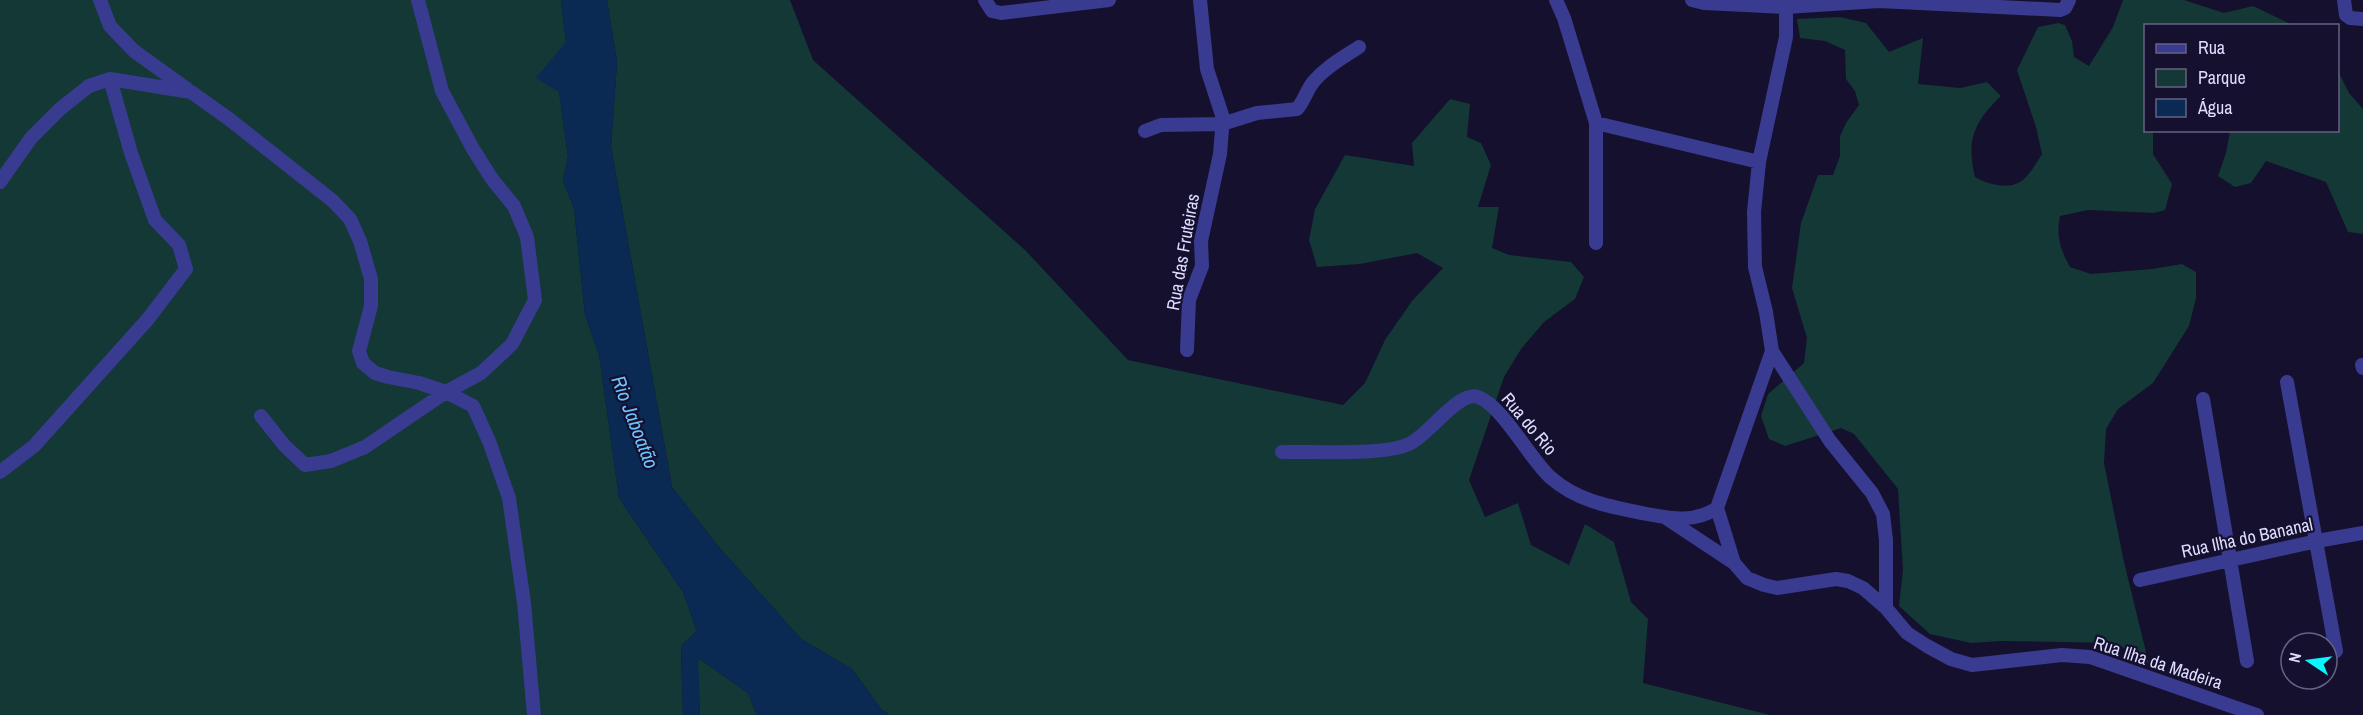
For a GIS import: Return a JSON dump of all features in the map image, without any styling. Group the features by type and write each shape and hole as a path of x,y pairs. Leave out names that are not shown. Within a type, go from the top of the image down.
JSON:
{"street":[{"path":"100,0 110,26 134,51 229,118 350,219 360,241 371,279 371,306 359,351 363,363 375,373 388,378 419,382 446,392 473,406 489,441 509,498 524,603 534,715"},
{"path":"261,416 284,445 305,465 331,461 364,447 446,392 482,373 512,344 535,300 527,237 514,206 473,149 442,91 418,0"},
{"path":"985,0 988,8 996,12 1109,0"},
{"name":"Rua das Fruteiras","path":"1187,350 1189,300 1202,266 1201,241 1220,154 1222,124 1207,69 1200,0"},
{"path":"1556,0 1564,18 1596,123 1596,243"},
{"path":"1692,0 1704,3 1879,0 2065,5"},
{"path":"2344,0 2346,15 2350,18 2363,19"},
{"path":"1785,3 1786,37 1759,162 1754,212 1754,258 1772,351 1830,441 1872,493 1882,514 1886,540 1886,608"},
{"path":"1145,131 1161,125 1222,124 1257,113 1298,109 1305,101 1313,81 1332,64 1359,47"},
{"path":"0,182 31,138 60,109 89,86 110,79 191,92"},
{"path":"0,472 34,446 148,319 186,269 179,245 155,220 131,153 110,79"},
{"path":"1596,123 1759,162"},
{"path":"1734,563 1717,508 1772,351"},
{"path":"2287,382 2333,631"},
{"name":"Rua do Rio","path":"1282,452 1387,450 1410,444 1446,414 1455,403 1475,395 1487,401 1498,412 1529,453 1560,486 1586,500 1664,517 1689,519 1703,517 1717,508"},
{"path":"2203,399 2247,661"},
{"path":"1664,517 1734,563 1747,578 1764,585 1777,588 1836,579 1848,581 1863,588 1886,608"},
{"name":"Rua Ilha do Bananal","path":"2140,580 2363,533"},
{"name":"Rua Ilha da Madeira","path":"1886,608 1907,633 1951,659 1972,665 2062,654 2090,657 2257,715"}],"green space":[{"path":"0,0 561,0 566,42 559,91 568,156 563,181 574,208 585,315 599,354 619,498 683,592 697,631 681,646 683,715 0,715"},
{"path":"607,0 790,0 813,60 1026,251 1128,360 1343,405 1365,383 1385,340 1412,301 1443,268 1417,253 1360,264 1317,267 1309,240 1315,209 1345,155 1414,166 1412,143 1450,99 1470,104 1467,137 1481,143 1491,165 1478,207 1499,207 1492,248 1509,255 1571,262 1584,277 1575,299 1544,322 1521,349 1504,377 1469,480 1485,517 1518,503 1531,545 1569,565 1585,524 1614,542 1631,602 1648,619 1643,683 1770,715 889,715 881,709 852,669 801,639 717,545 672,487 611,147 617,62"},
{"path":"2123,0 2184,0 2224,13 2253,6 2291,24 2144,24 2144,132 2153,132 2153,154 2172,184 2165,210 2154,213 2088,210 2060,216 2058,230 2060,242 2070,267 2091,274 2182,264 2196,272 2196,298 2189,326 2153,383 2118,409 2106,429 2104,463 2124,562 2149,664 2116,643 2001,641 1971,643 1930,634 1899,606 1903,570 1898,489 1854,434 1841,428 1785,446 1769,439 1761,416 1768,394 1804,363 1807,338 1792,288 1801,223 1818,175 1833,175 1840,156 1840,136 1859,105 1855,91 1846,79 1845,50 1825,41 1800,38 1797,19 1840,17 1866,23 1889,52 1923,38 1918,84 1960,88 1987,82 2001,96 1984,114 1974,132 1972,164 1975,177 1993,184 2007,186 2025,178 2042,154 2036,127 2017,70 2038,27 2058,23 2065,25 2072,41 2074,57 2089,66 2113,27"},
{"path":"2339,73 2349,93 2363,109 2363,234 2348,232 2326,182 2266,161 2251,183 2235,187 2218,176 2230,132 2339,132"},
{"path":"697,657 748,693 757,715 700,715"}],"water":[{"name":"Rio Jaboatão","path":"561,0 607,0 617,62 611,147 672,487 717,545 801,639 852,669 881,709 889,715 757,715 748,693 698,658 700,715 683,715 681,646 697,631 683,592 619,498 599,354 585,315 574,208 563,181 568,156 559,92 536,78 566,42"}]}
